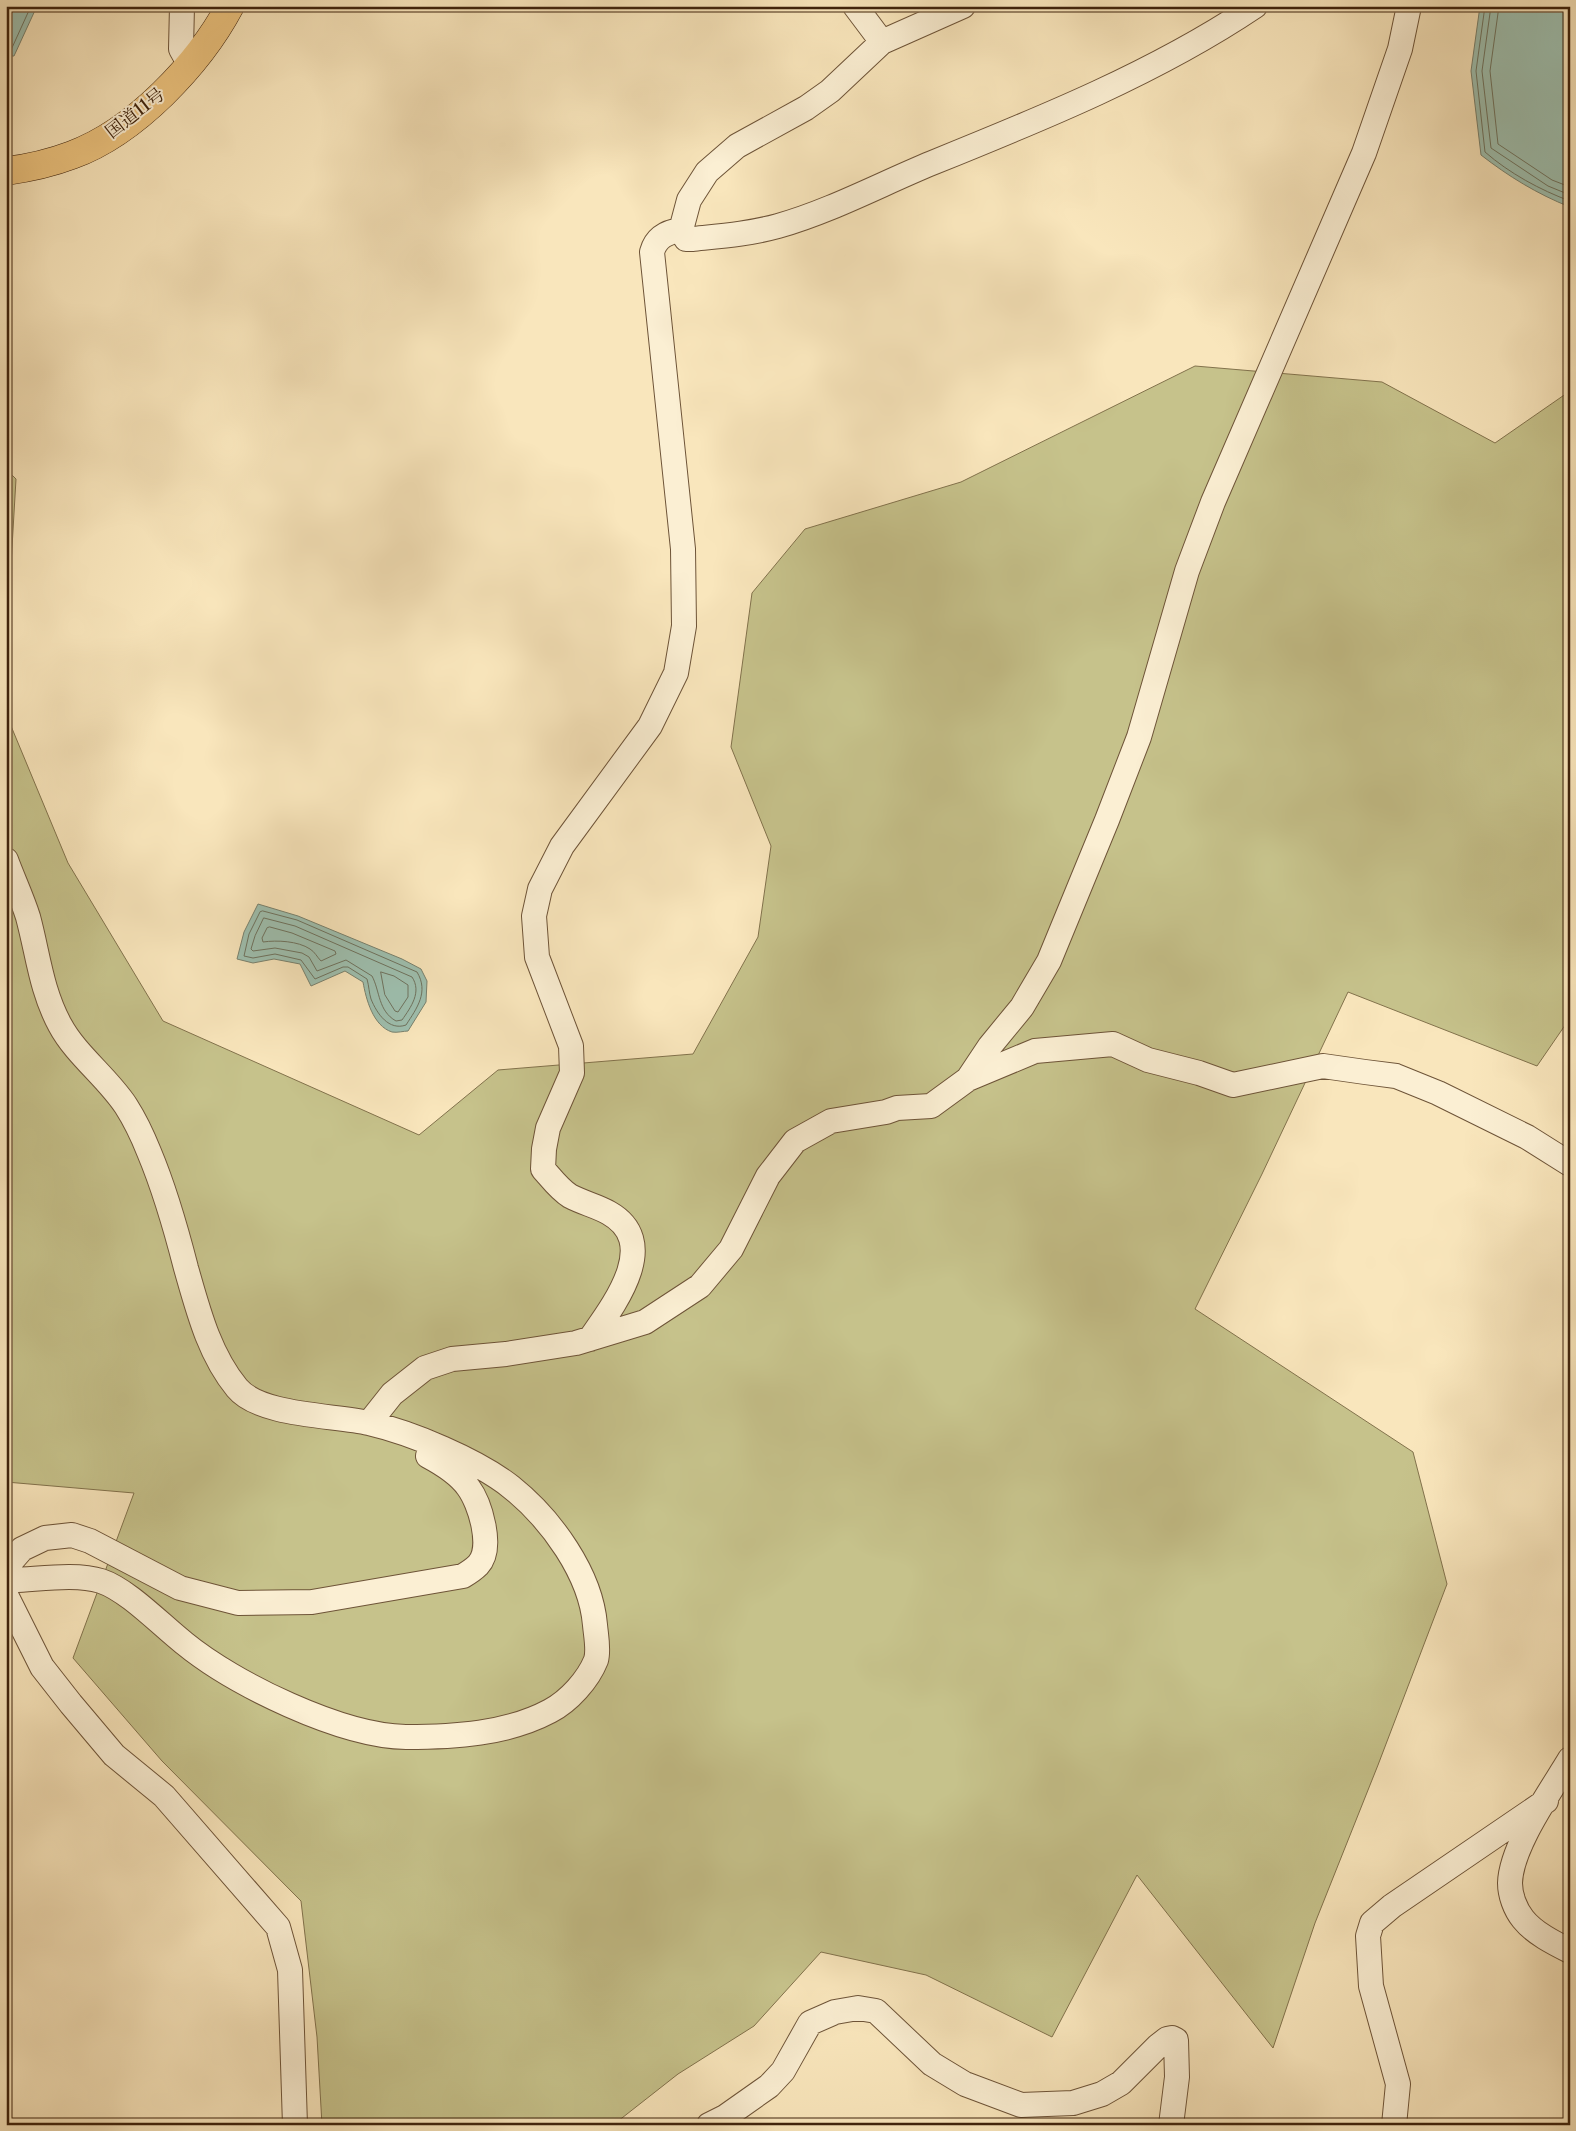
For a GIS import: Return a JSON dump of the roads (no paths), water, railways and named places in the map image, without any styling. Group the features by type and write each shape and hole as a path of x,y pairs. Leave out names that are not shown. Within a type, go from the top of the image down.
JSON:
{"highway":[{"name":"国道11号","path":"6,171 34,167 74,154 113,133 154,104 190,65 230,6"}],"street":[{"path":"182,6 181,49 190,65"},
{"path":"855,6 882,42"},
{"path":"964,6 882,42 830,91 806,108 737,146 708,172 688,200 681,230 686,239 745,234 779,226 845,202 880,184 992,139 1119,82 1225,26 1255,6"},
{"path":"968,1079 990,1046 1022,1007 1049,961 1104,829 1139,736 1187,571 1213,502 1364,153 1400,49 1409,6"},
{"path":"590,1339 619,1296 634,1256 629,1231 611,1214 569,1195 543,1169 548,1128 572,1073 571,1046 537,957 534,916 540,889 562,846 650,726 676,673 684,626 683,549 652,252 655,243 664,234 681,230"},
{"path":"6,860 27,914 48,1001 63,1031 125,1104 150,1154 164,1188 201,1322 221,1364 239,1392 256,1402 292,1412 369,1423 448,1451 511,1487 548,1524 578,1567 594,1610 598,1656 577,1690 553,1710 517,1724 472,1735 401,1737 345,1727 294,1707 241,1680 189,1648 122,1592 104,1581 86,1577 6,1582"},
{"path":"369,1423 392,1394 426,1368 452,1359 506,1354 590,1339 645,1322 700,1286 731,1249 768,1176 795,1140 830,1121 886,1112 897,1108 931,1106 968,1079 1035,1051 1113,1044 1148,1060 1199,1073 1233,1085 1323,1066 1396,1076 1438,1093 1527,1137 1570,1164"},
{"path":"6,1571 8,1565 22,1549 45,1538 72,1535 90,1541 180,1588 238,1603 312,1602 463,1576 479,1564 484,1554 486,1538 483,1520 469,1488 444,1465 369,1423"},
{"path":"6,1595 42,1667 71,1704 114,1754 164,1796 278,1927 290,1970 295,2125"},
{"path":"1570,1759 1521,1844 1510,1884 1514,1904 1523,1920 1549,1940 1570,1951"},
{"path":"1394,2125 1398,2084 1371,1986 1368,1936 1372,1923 1392,1906 1546,1801"},
{"path":"709,2125 769,2086 783,2072 810,2023 835,2012 858,2008 876,2011 932,2064 965,2084 1021,2105 1074,2103 1102,2094 1121,2083 1158,2046 1167,2039 1172,2038 1176,2040 1177,2077 1171,2125"}],"water":[{"path":"6,6 37,6 14,56 6,56"},
{"path":"1480,6 1570,6 1570,207 1523,184 1481,155 1471,71"},
{"path":"258,904 298,916 402,959 421,969 427,981 426,1002 408,1031 392,1032 385,1029 375,1018 368,1004 363,982 345,971 311,986 300,964 274,959 253,963 237,959 244,932"}]}
